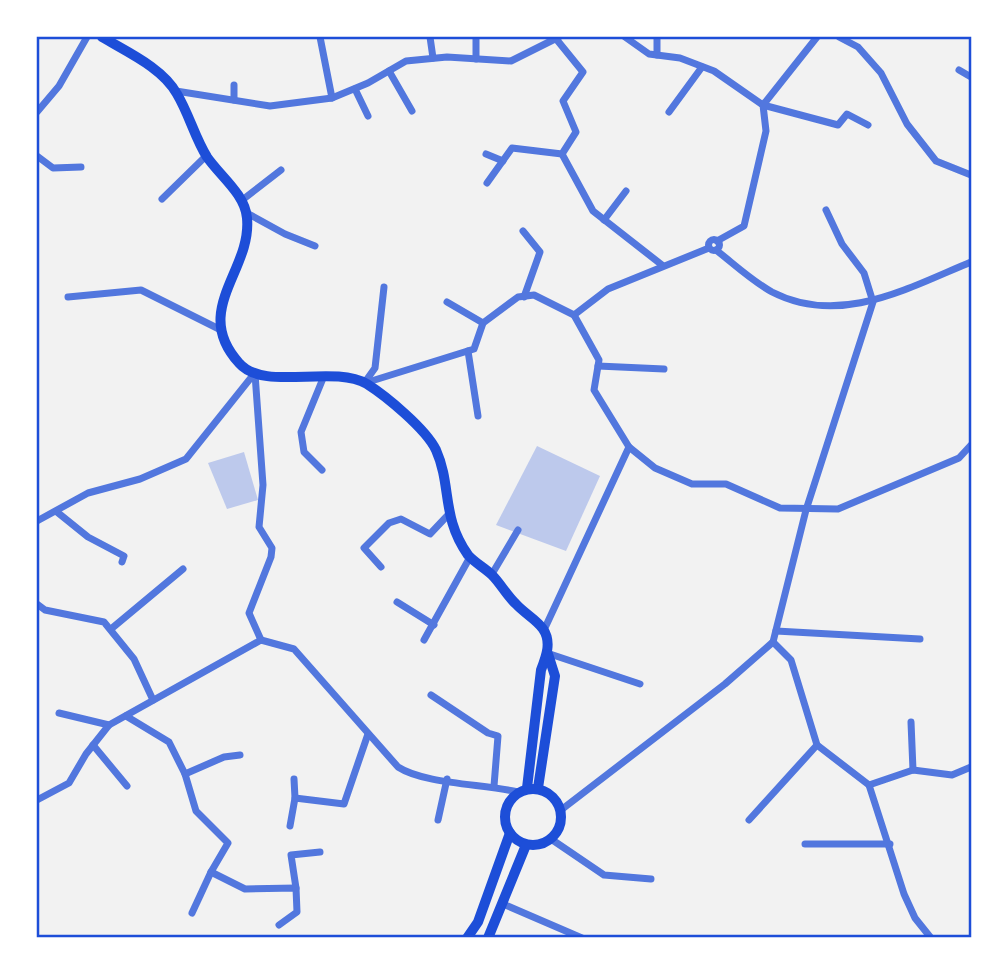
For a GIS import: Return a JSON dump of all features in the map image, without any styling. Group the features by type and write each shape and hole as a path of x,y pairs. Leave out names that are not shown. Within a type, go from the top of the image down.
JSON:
{"main road":[{"path":"102,37 113,40 148,65 176,91 206,156 243,206 247,218 242,250 220,312 221,330 238,363 255,374 267,377 324,376 365,383 408,419 436,450 448,515 453,530 470,557 492,575 515,603 544,629 547,653 555,676 538,788"},
{"path":"522,790 541,670 547,653"},
{"path":"538,788 549,792 561,810 560,826 551,839 544,843 526,845 510,834 504,816 511,798 522,790 538,788"},
{"path":"467,938 478,922 510,834"},
{"path":"488,938 526,845"}],"street":[{"path":"37,112 59,86 87,37"},
{"path":"320,37 332,98"},
{"path":"430,37 433,58"},
{"path":"476,59 477,37"},
{"path":"625,37 649,54 680,58 702,67 764,105 838,125 847,114 869,125"},
{"path":"657,37 657,55"},
{"path":"574,314 608,289 663,265 713,249 719,246 717,241 744,226 766,131 764,105 817,37"},
{"path":"839,37 858,47 881,74 907,124 936,161 971,175"},
{"path":"176,91 270,106 332,98 355,89 406,61 433,58 511,61 558,38 583,72 564,101 576,132 562,154"},
{"path":"669,112 702,67"},
{"path":"959,70 971,77"},
{"path":"389,71 412,111"},
{"path":"234,85 234,100"},
{"path":"355,89 368,116"},
{"path":"487,183 512,148 562,154"},
{"path":"486,154 503,161"},
{"path":"562,154 593,211 663,265"},
{"path":"37,156 53,168 81,167"},
{"path":"162,199 206,156"},
{"path":"281,170 243,206 285,234 316,246"},
{"path":"604,220 626,191"},
{"path":"561,810 725,684 773,642 806,510 873,302 864,273 842,243 826,210"},
{"path":"523,231 540,252 524,296"},
{"path":"713,249 772,292 800,302 837,306 873,302 971,262"},
{"path":"365,383 375,369 384,287"},
{"path":"68,297 141,290 221,330"},
{"path":"365,383 474,349 483,323 524,296 534,295 574,314 599,360 594,390 629,447 655,468 692,484 726,484 780,508 838,509 959,458 971,445"},
{"path":"447,302 483,323"},
{"path":"468,351 478,416"},
{"path":"598,366 664,369"},
{"path":"37,522 88,493 140,479 186,459 255,374"},
{"path":"255,374 263,485 259,527 271,548 271,558 249,613 261,640"},
{"path":"323,470 304,452 301,432 324,376"},
{"path":"544,629 629,447"},
{"path":"57,512 88,537 124,556 122,562"},
{"path":"381,568 364,548 389,523 401,519 430,534 448,515"},
{"path":"492,575 518,530"},
{"path":"424,640 470,557"},
{"path":"111,629 183,569"},
{"path":"397,602 434,625"},
{"path":"37,604 45,610 104,622 134,659 153,700"},
{"path":"776,631 920,639"},
{"path":"37,800 69,783 93,745 109,726 261,640 294,649 398,767 414,777 522,790"},
{"path":"773,642 791,660 817,745 869,785 904,894 915,918 930,937"},
{"path":"547,653 640,684"},
{"path":"431,695 488,733 498,736 494,786"},
{"path":"60,713 109,726"},
{"path":"126,716 169,742 185,774 196,811 228,843 192,913"},
{"path":"911,722 913,770"},
{"path":"295,798 344,804 369,734"},
{"path":"93,745 127,786"},
{"path":"749,820 817,745"},
{"path":"185,774 224,757 240,755"},
{"path":"869,785 913,770 952,775 971,767"},
{"path":"290,826 295,798 294,779"},
{"path":"438,820 447,779"},
{"path":"551,839 604,875 652,879"},
{"path":"805,844 890,844"},
{"path":"279,925 297,912 291,855 320,852"},
{"path":"211,872 245,889 296,888"},
{"path":"503,904 582,938"}],"building":[{"path":"537,446 600,476 566,551 496,525"},
{"path":"244,452 258,500 227,509 208,463"}]}
